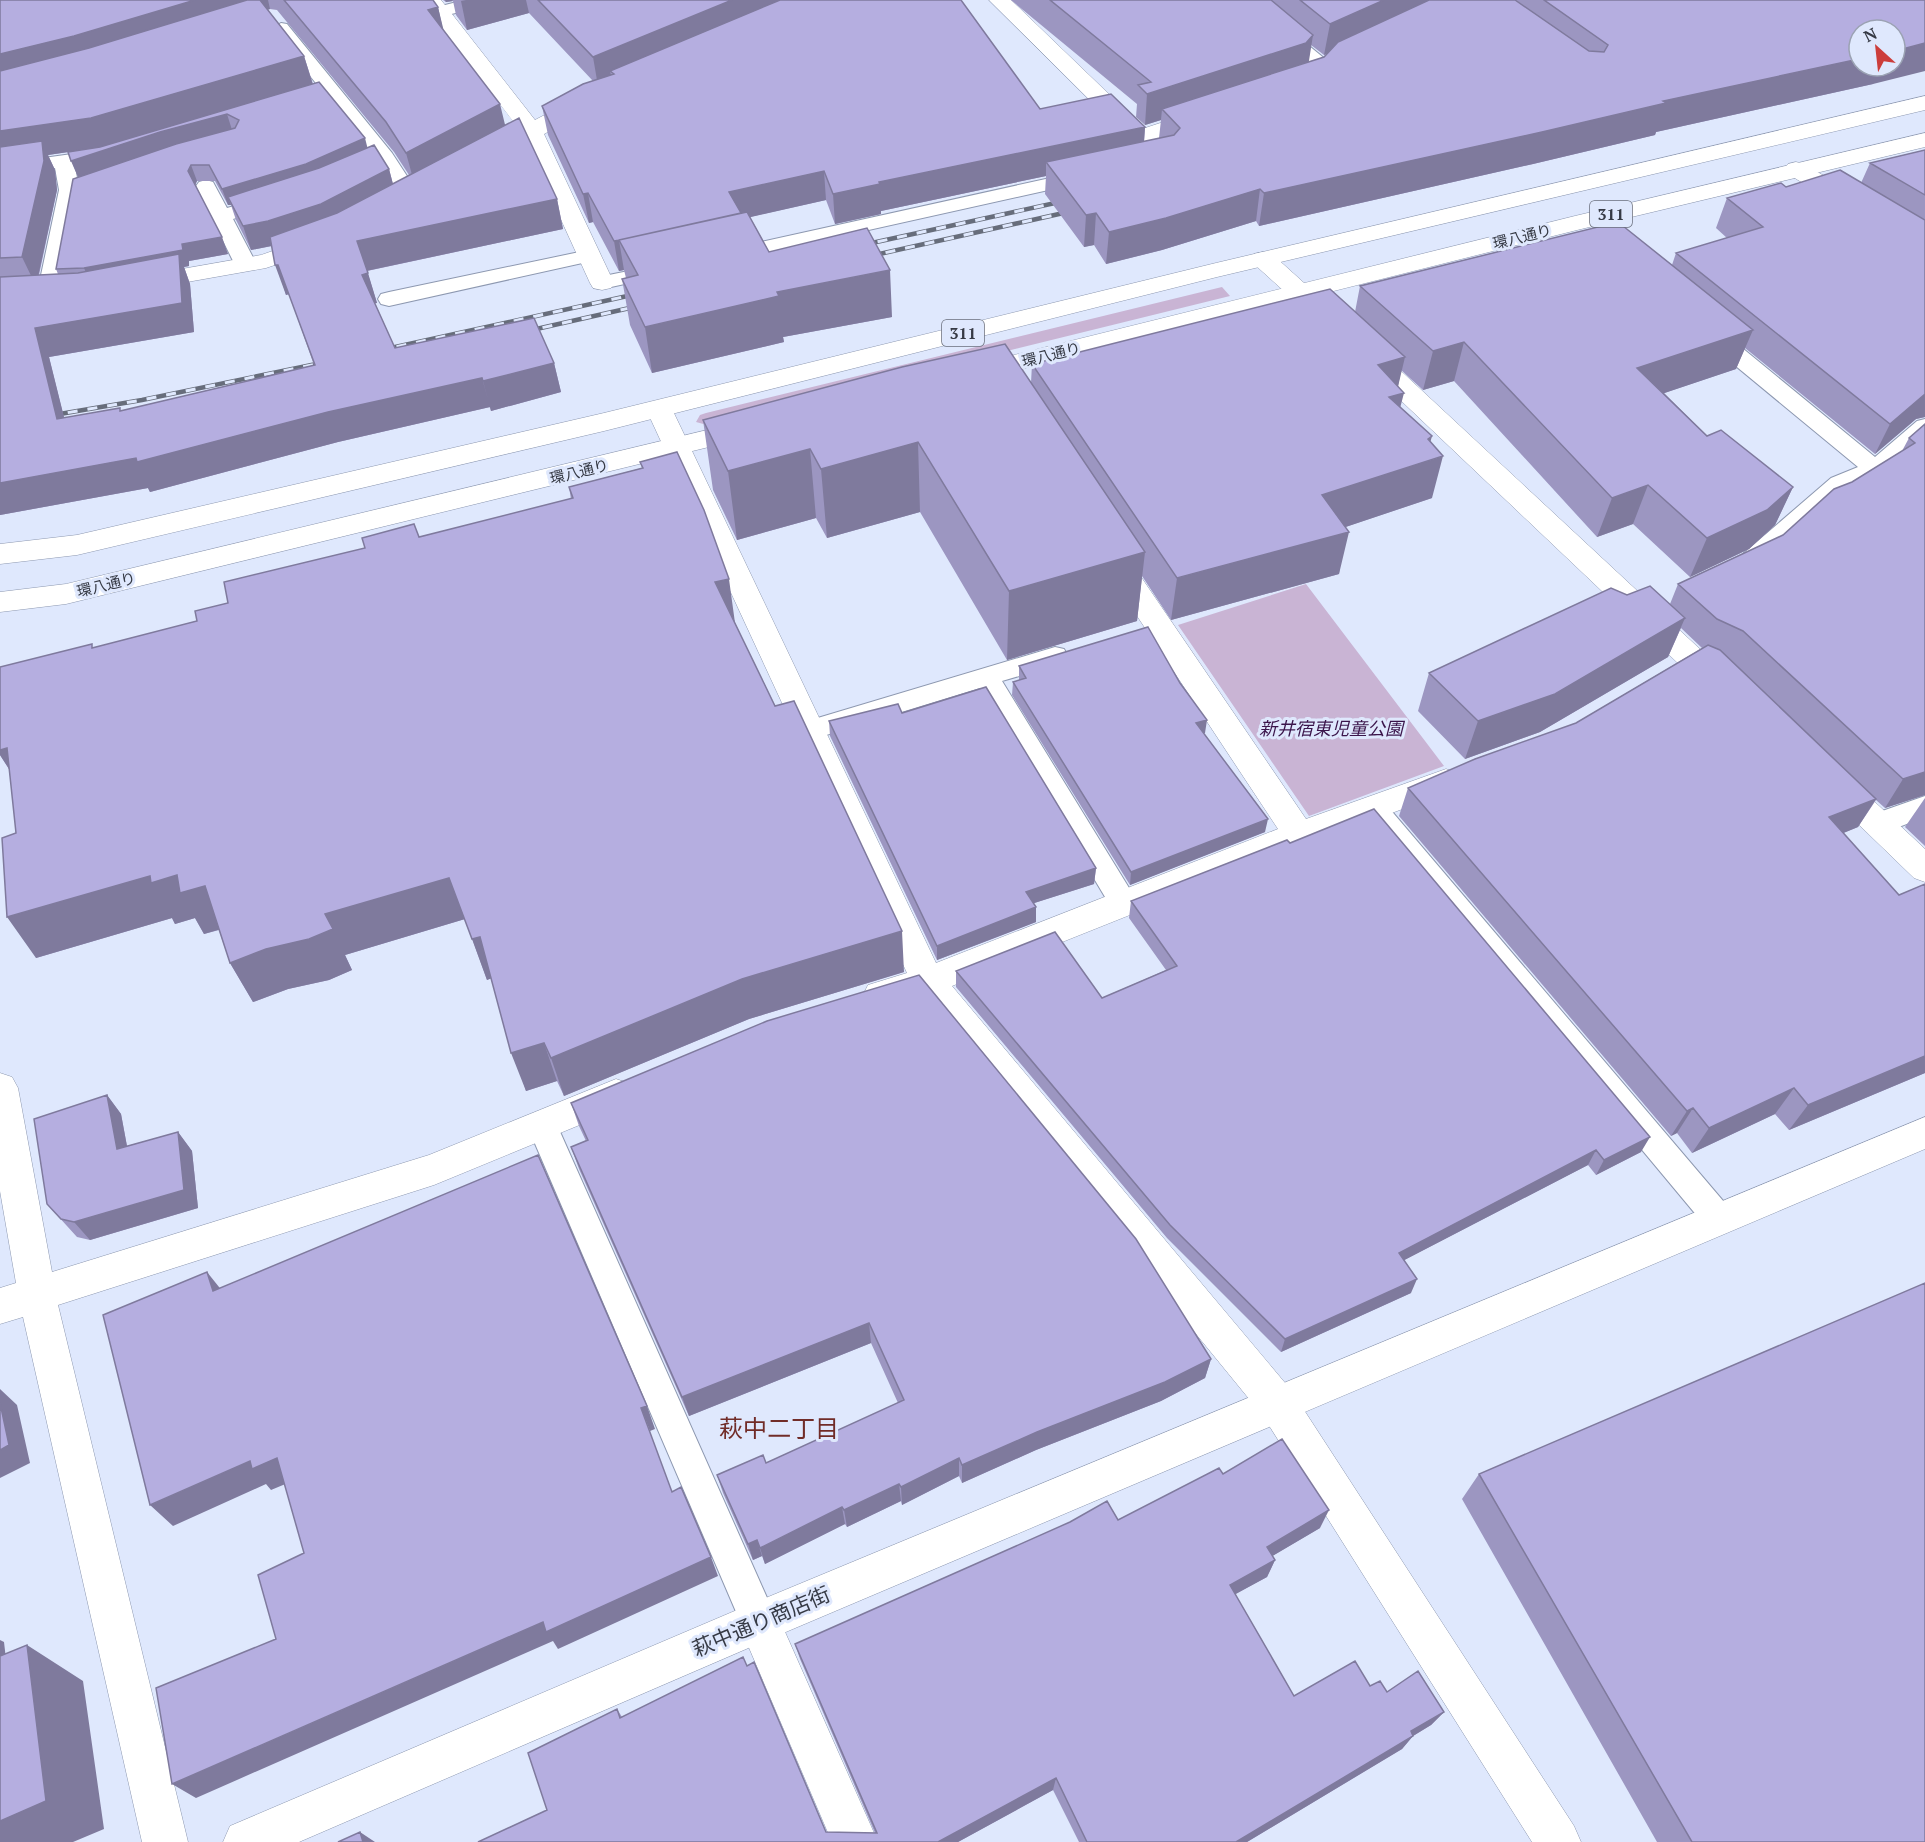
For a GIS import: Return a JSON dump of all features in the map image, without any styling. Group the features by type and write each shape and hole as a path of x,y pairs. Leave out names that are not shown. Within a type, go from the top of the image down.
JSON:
{"street":[{"path":"999,0 1148,144 1224,110"},
{"path":"434,6 532,131 602,283"},
{"path":"1317,74 1344,57"},
{"path":"471,164 609,92"},
{"name":"311","path":"0,554 77,544 659,409 1263,259 1925,103"},
{"name":"環八通り","path":"955,378 1575,223 1925,140"},
{"path":"1796,169 1925,246"},
{"path":"114,288 266,261 337,235"},
{"path":"1263,259 1654,607 1692,659 1717,670 1742,694"},
{"path":"990,369 1008,396"},
{"path":"659,409 928,981 1277,1403 1558,1842"},
{"name":"環八通り","path":"0,602 66,594 770,424"},
{"path":"1099,536 1146,629 1299,834"},
{"path":"1662,677 1692,659"},
{"path":"1818,767 1925,869"},
{"path":"850,1004 928,981 1299,834 1474,771"},
{"path":"0,1306 434,1169 641,1083"},
{"path":"0,1088 37,1296 165,1842"},
{"name":"萩中通り商店街","path":"246,1842 1277,1403 1925,1133"},
{"path":"759,1622 855,1842"}],"lane":[{"path":"434,6 487,0"},
{"path":"1242,0 1317,74"},
{"path":"260,19 272,16 385,157 410,196"},
{"path":"310,94 330,88"},
{"path":"0,170 106,155 127,148"},
{"path":"366,166 385,157"},
{"path":"48,294 69,190 64,162"},
{"path":"707,260 1105,172"},
{"path":"69,190 89,184"},
{"path":"206,186 246,265"},
{"path":"223,216 287,196"},
{"path":"1575,223 1598,241"},
{"path":"389,299 589,256"},
{"path":"602,283 684,265"},
{"path":"1695,321 1875,469"},
{"path":"1738,567 1759,557 1839,484 1875,469 1925,426"},
{"path":"810,730 1077,650"},
{"path":"986,677 1124,904"},
{"path":"1878,824 1925,806"},
{"path":"1373,808 1719,1219"},
{"path":"542,1125 759,1622"}],"green space":[{"path":"1222,287 1230,296 707,425 696,422 700,415 706,413"},
{"name":"新井宿東児童公園","path":"1306,584 1444,766 1309,816 1178,625"}],"building":[{"path":"0,0 195,0 74,36 0,54"},
{"path":"247,0 260,0 304,56 91,118 0,131 0,71 89,48"},
{"path":"284,0 433,0 438,7 428,10 500,104 406,153 386,122"},
{"path":"538,0 732,0 593,57"},
{"path":"780,0 961,0 1040,109 1111,94 1145,127 879,182 880,184 833,194 824,171 729,192 741,213 614,241 588,193 583,194 542,106 583,84 614,74 610,71"},
{"path":"1050,0 1271,0 1313,35 1306,43 1147,94 1138,85 1151,82"},
{"path":"1300,0 1384,0 1330,24"},
{"path":"1429,0 1515,0 1589,51 1604,52 1608,45 1544,0 1925,0 1925,43 1907,48 1907,18 1847,18 1847,62 1663,101 1666,103 1264,193 1260,189 1166,218 1109,232 1096,213 1086,215 1046,162 1174,135 1180,128 1162,109 1324,57 1338,42"},
{"path":"319,82 365,138 306,164 222,189 209,165 191,165 188,171 222,237 182,244 183,250 84,268 56,269 73,179 176,144 235,128 239,120 227,114 160,132 71,161 68,152 100,147"},
{"path":"519,118 557,199 357,241 368,273 362,275 395,348 534,318 554,363 483,381 482,378 328,412 137,462 136,458 0,483 0,277 78,273 179,254 182,303 35,328 57,419 120,408 120,411 315,365 278,265 275,265 270,237 337,213"},
{"path":"42,141 44,161 22,257 0,258 0,147"},
{"path":"374,145 389,169 321,204 268,221 243,226 228,197 319,168"},
{"path":"1925,150 1925,195 1870,163"},
{"path":"1840,170 1925,220 1925,394 1890,424 1676,253 1763,227 1727,198 1781,183 1786,187"},
{"path":"747,212 769,252 867,228 890,270 777,292 779,296 645,327 622,279 638,275 619,240"},
{"path":"1618,222 1753,330 1637,368 1707,436 1721,430 1793,487 1767,510 1707,538 1648,485 1612,498 1464,342 1433,351 1360,286"},
{"path":"1330,289 1405,357 1378,365 1404,393 1389,397 1432,436 1428,439 1443,456 1322,495 1349,532 1177,578 1032,364"},
{"path":"1005,344 1145,552 1009,591 918,442 821,469 810,449 728,471 703,420 902,367"},
{"path":"1925,424 1925,772 1903,779 1743,631 1717,619 1678,584 1783,535 1834,489 1852,482 1915,443 1909,438"},
{"path":"677,452 704,510 729,579 715,582 775,706 794,701 902,931 742,979 551,1058 544,1043 511,1053 480,937 472,939 449,878 325,914 333,929 309,939 266,949 230,963 205,886 180,893 177,875 151,883 150,876 7,917 2,838 16,833 7,748 0,750 0,667 92,644 92,648 197,621 195,611 228,603 224,582 365,548 362,538 414,524 419,537 573,498 569,487 643,468 640,462"},
{"path":"1650,586 1685,618 1555,694 1478,721 1429,673 1611,588 1627,595"},
{"path":"1148,627 1180,683 1207,720 1196,723 1268,819 1131,872 1013,682 1026,678 1019,666"},
{"path":"1708,645 1720,650 1876,799 1829,817 1899,895 1925,884 1925,1056 1808,1105 1794,1088 1709,1128 1693,1108 1687,1111 1408,788 1475,759 1576,723"},
{"path":"986,687 1096,868 1026,892 1036,907 937,946 829,721 898,704 902,713"},
{"path":"1374,809 1650,1137 1604,1160 1596,1150 1399,1253 1417,1279 1285,1339 1170,1225 956,971 1055,932 1102,998 1177,966 1131,901 1287,840 1290,843"},
{"path":"919,975 1136,1239 1211,1359 1165,1382 1037,1432 962,1465 959,1458 901,1487 899,1484 844,1510 842,1507 760,1548 757,1540 748,1544 717,1475 763,1455 766,1463 904,1400 869,1323 682,1397 571,1147 588,1140 571,1103 767,1021"},
{"path":"107,1095 117,1149 178,1132 184,1190 74,1222 61,1219 47,1204 34,1119"},
{"path":"538,1155 647,1406 641,1408 672,1492 681,1487 711,1557 546,1632 543,1622 172,1784 156,1688 276,1639 258,1575 304,1553 277,1458 252,1469 250,1461 150,1505 103,1315 207,1272 213,1291"},
{"path":"1925,1283 1925,1842 1692,1842 1479,1474"},
{"path":"0,1403 9,1445 0,1450"},
{"path":"1282,1439 1329,1510 1267,1547 1275,1560 1230,1585 1294,1696 1355,1661 1370,1686 1380,1681 1387,1692 1418,1671 1444,1712 1411,1731 1413,1736 1236,1842 1087,1842 1056,1778 938,1842 478,1842 547,1810 528,1753 617,1709 620,1718 743,1657 747,1666 754,1662 826,1832 877,1833 795,1644 1070,1522 1107,1501 1118,1520 1219,1468 1223,1474"},
{"path":"27,1645 46,1801 0,1821 0,1656"},
{"path":"360,1832 363,1842 338,1842"}],"railway":[{"path":"858,246 1069,200"},
{"path":"866,257 1077,210"},
{"path":"377,351 641,293"},
{"path":"523,332 643,305"},
{"path":"48,416 142,400 331,361"}],"district":[{"name":"萩中二丁目","path":"779,1428"}]}
